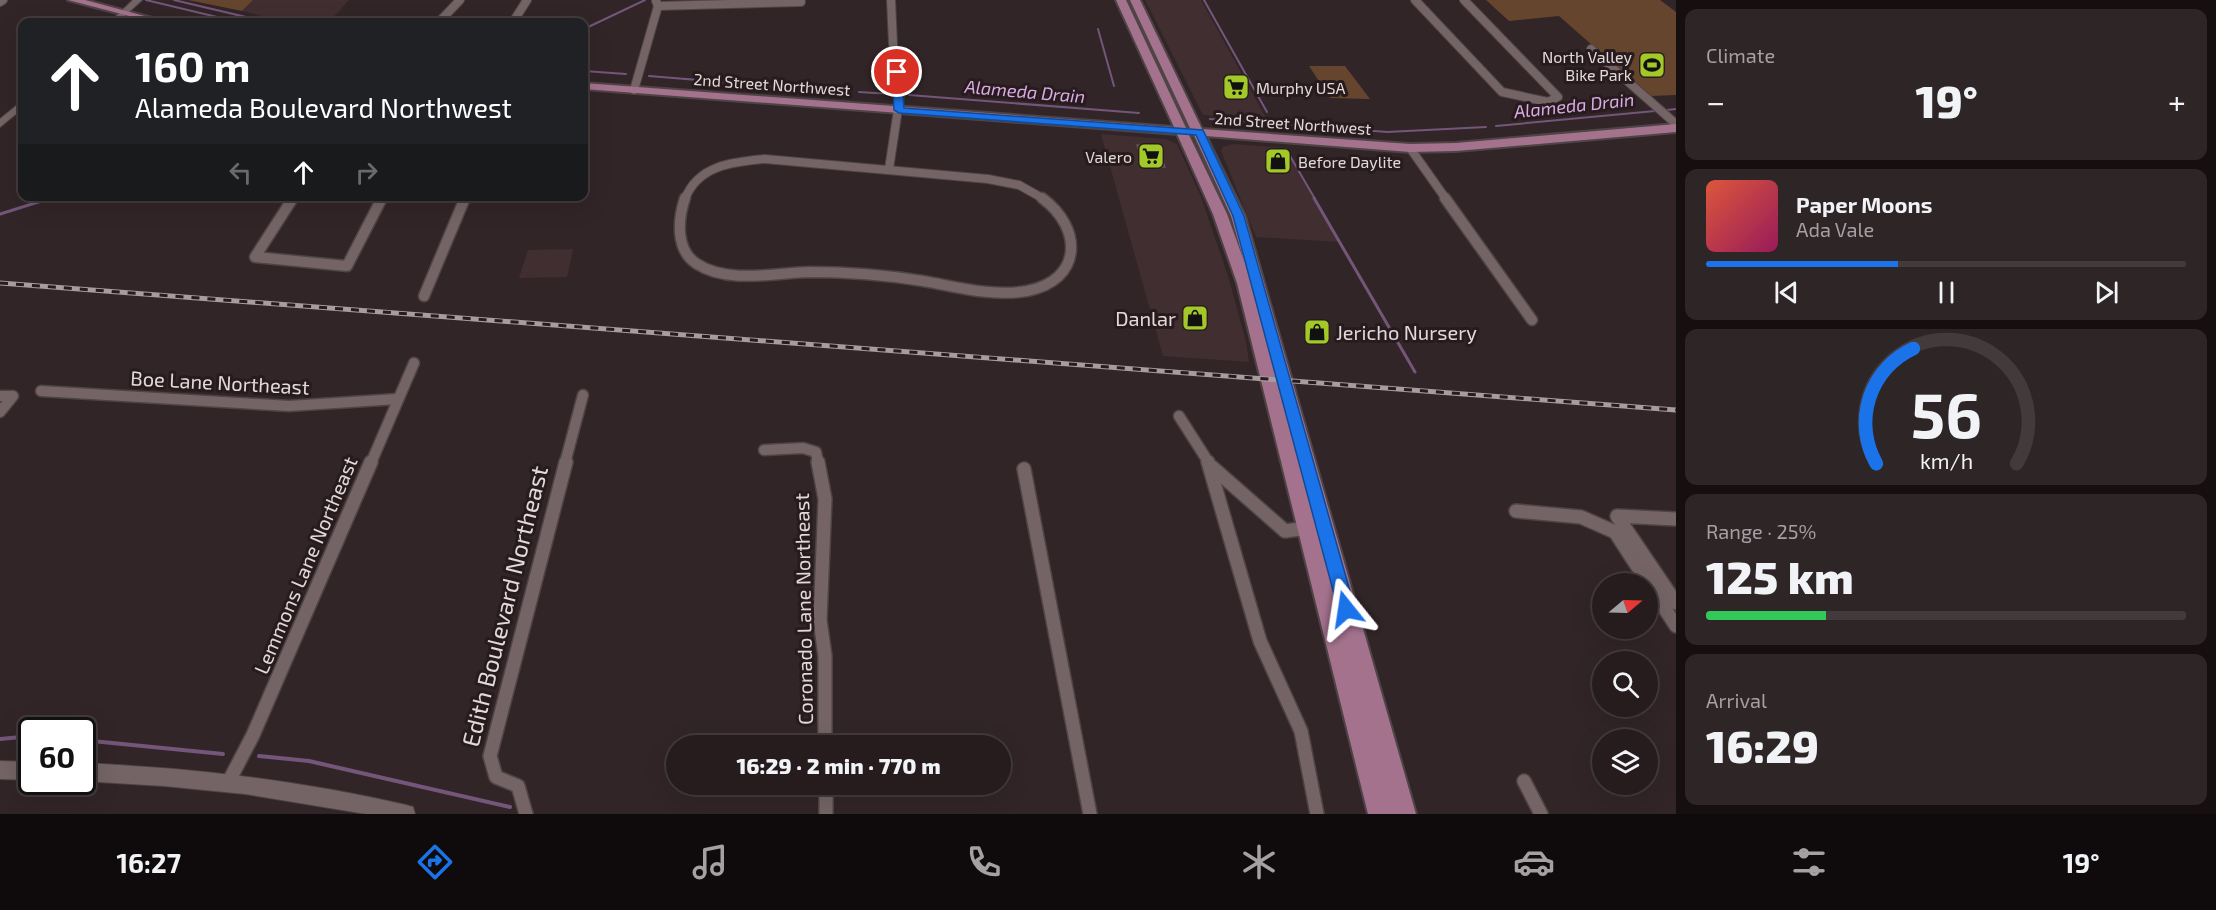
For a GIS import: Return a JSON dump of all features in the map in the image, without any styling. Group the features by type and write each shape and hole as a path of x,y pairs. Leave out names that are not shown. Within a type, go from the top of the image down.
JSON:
{"main road":[{"path":"73,0 147,18"},
{"path":"1121,0 1227,234 1277,380 1404,814"},
{"path":"1135,0 1200,132 1238,216 1277,380 1308,528 1380,814"},
{"name":"2nd Street Northwest","path":"588,86 1410,148 1456,147 1676,126"}],"street":[{"path":"118,18 138,0"},
{"path":"443,18 460,0"},
{"path":"516,18 527,0"},
{"path":"890,169 900,96 893,44 891,0"},
{"path":"1415,0 1502,93 1548,102 1558,97 1464,0"},
{"path":"634,90 640,76 657,3 801,2"},
{"path":"1592,50 1676,126"},
{"path":"0,124 18,108"},
{"path":"1410,148 1532,320"},
{"path":"765,159 890,169 1006,182 1035,192 1057,208 1066,224 1072,248 1068,264 1060,276 1048,285 1014,293 986,293 874,276 827,272 729,274 695,263 684,251 680,237 681,213 690,187 701,176 719,167 765,159"},
{"path":"291,201 255,257 347,266 380,201"},
{"path":"424,296 464,201"},
{"name":"Lemmons Lane Northeast","path":"229,781 253,735 414,363"},
{"name":"Boe Lane Northeast","path":"41,390 289,406 397,399"},
{"name":"Edith Boulevard Northeast","path":"526,814 518,786 496,777 490,756 583,395"},
{"path":"0,396 13,396 0,412"},
{"path":"1179,416 1212,467 1276,525 1285,531 1308,528"},
{"name":"Coronado Lane Northeast","path":"764,450 803,448 816,452 825,499 820,620 825,656 825,735"},
{"path":"1212,467 1215,491 1260,641 1301,731 1317,814"},
{"path":"1024,469 1090,814"},
{"path":"1516,511 1572,515 1603,523 1615,532 1676,626"},
{"path":"1676,519 1617,516 1676,603"},
{"path":"0,770 18,771"},
{"path":"96,773 229,781 306,792 405,814"},
{"path":"1524,781 1541,814"},
{"path":"826,795 826,814"}],"shaded area":[{"path":"188,0 253,0 242,11"},
{"path":"253,0 349,0 333,18 270,18 242,11"},
{"path":"1145,0 1201,0 1267,120 1203,115"},
{"path":"1486,0 1660,0 1676,12 1676,95 1650,96 1559,16 1509,21"},
{"path":"1309,66 1345,66 1370,99 1330,98"},
{"path":"1101,134 1166,139 1177,144 1201,197 1229,279 1249,362 1163,356"},
{"path":"1233,144 1285,148 1338,242 1256,237 1221,151 1223,147"},
{"path":"573,249 567,277 519,278 528,250"}],"building":[{"name":"Valero","path":"1137,145 1157,146 1165,167 1145,167"}],"waterway":[{"name":"Alameda Drain","path":"146,0 221,18"},
{"path":"174,0 250,18"},
{"path":"588,27 645,0"},
{"path":"1204,0 1267,112"},
{"path":"1098,29 1114,86"},
{"name":"Alameda Drain","path":"588,71 626,74"},
{"name":"Alameda Drain","path":"649,76 833,91"},
{"path":"859,92 891,94"},
{"name":"Alameda Drain","path":"909,95 1139,113"},
{"name":"Alameda Drain","path":"1667,110 1676,109"},
{"name":"Alameda Drain","path":"1496,126 1655,111"},
{"name":"Alameda Drain","path":"1210,119 1313,126"},
{"name":"Alameda Drain","path":"1327,127 1387,132 1486,127"},
{"path":"1286,149 1315,199"},
{"path":"1314,198 1415,372"},
{"path":"0,214 41,201"},
{"path":"0,739 18,737"},
{"path":"96,741 223,754"},
{"path":"259,756 309,761 510,807"}],"railway":[{"path":"0,283 1676,410"}],"place":[{"name":"North Valley Bike Park","path":"1652,65"},
{"name":"Murphy USA","path":"1236,87"},
{"name":"Valero","path":"1151,156"},
{"name":"Before Daylite","path":"1278,161"},
{"name":"Danlar","path":"1195,318"},
{"name":"Jericho Nursery","path":"1317,332"}],"route":[{"path":"897,72 899,110 1200,132 1238,216 1346,609"}]}
